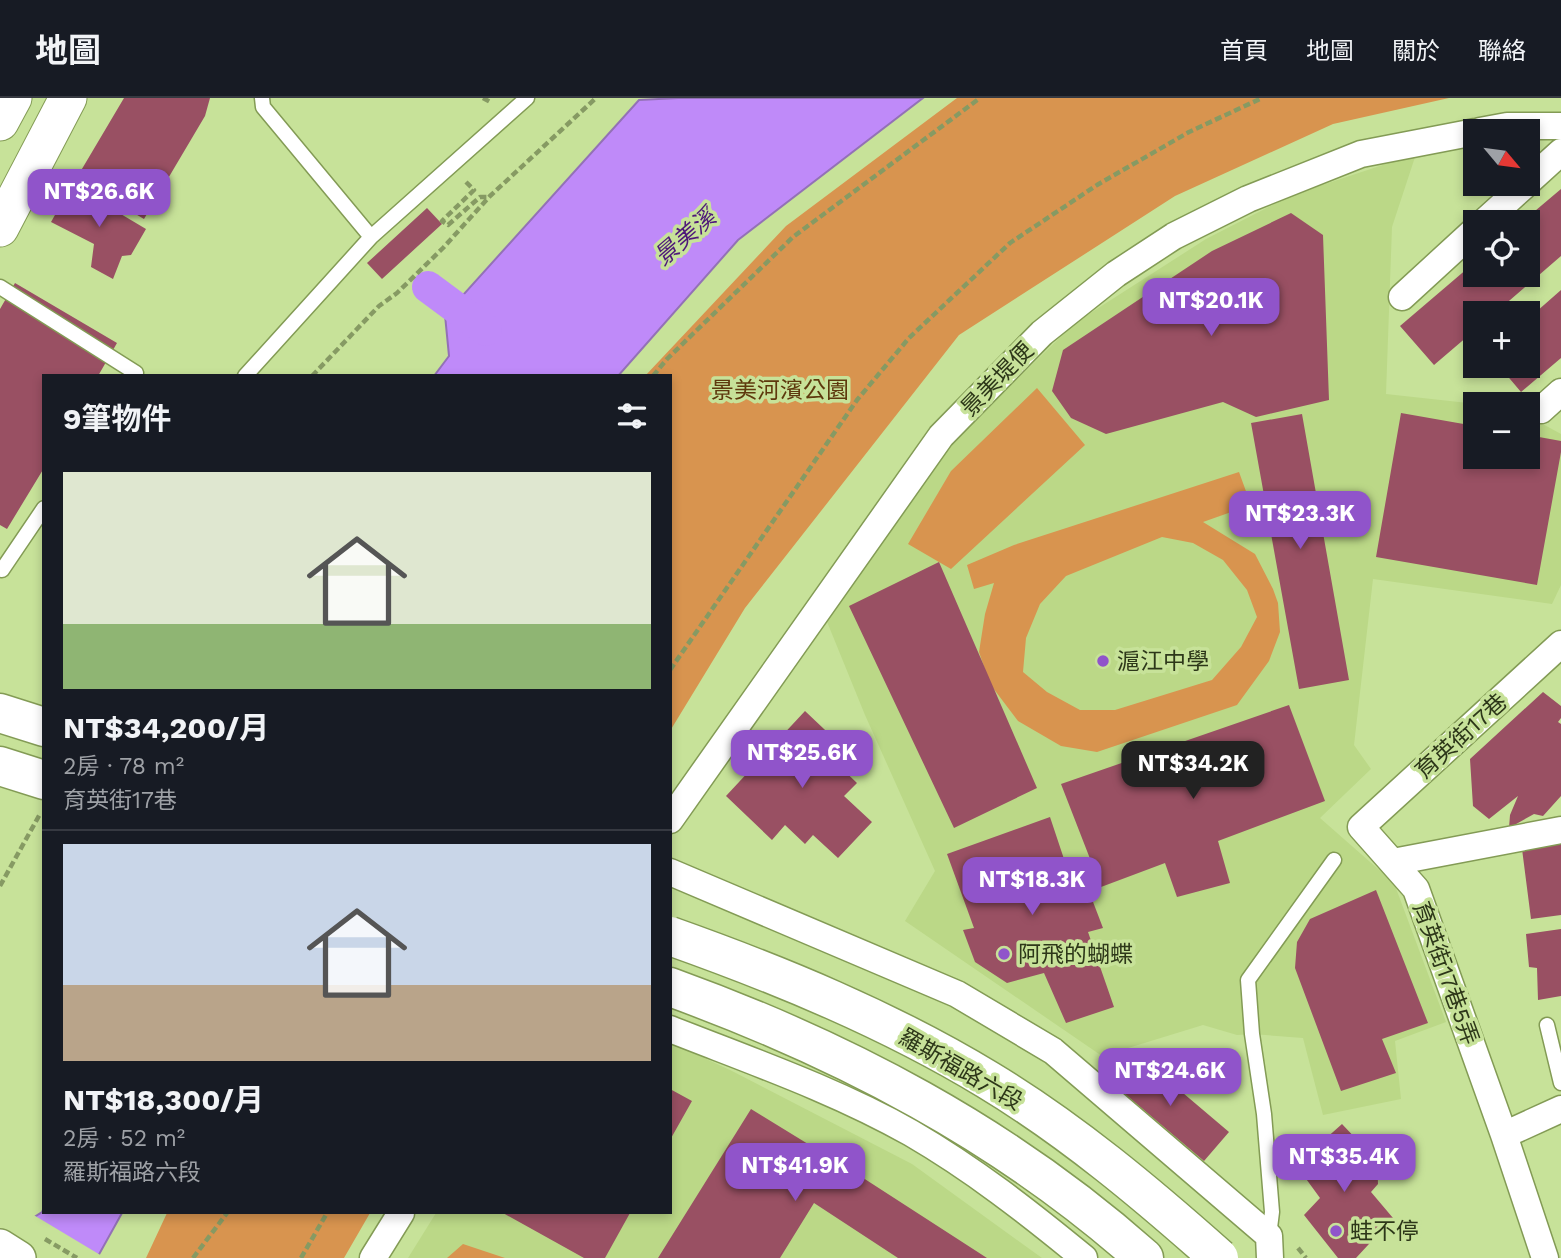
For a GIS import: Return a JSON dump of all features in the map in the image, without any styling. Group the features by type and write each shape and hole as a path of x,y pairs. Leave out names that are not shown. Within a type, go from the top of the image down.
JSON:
{"main road":[{"path":"0,122 13,98"},
{"path":"0,228 68,98"},
{"path":"0,713 42,726"},
{"path":"0,766 42,779"},
{"name":"羅斯福路六段","path":"672,937 729,957 842,1004 990,1081 1071,1137 1154,1201 1219,1258"},
{"name":"羅斯福路六段","path":"672,989 724,1007 825,1051 966,1125 1051,1182 1144,1258"}],"street":[{"name":"景美堤便","path":"1540,125 1561,125"},
{"name":"景美堤便","path":"672,817 941,436 1042,334 1116,274 1174,236 1248,199 1361,154 1463,135"},
{"path":"1540,171 1561,152"},
{"path":"1497,210 1513,196"},
{"path":"1402,297 1463,241"},
{"path":"1541,410 1561,392"},
{"name":"育英街17巷","path":"1361,827 1561,644"},
{"name":"育英街17巷5弄","path":"1361,827 1416,889 1545,1258"},
{"path":"1393,862 1561,830"},
{"path":"672,873 957,993 1053,1051 1269,1247"},
{"path":"672,1030 810,1084 910,1132 1004,1193 1084,1258"},
{"path":"1504,1135 1561,1109"},
{"path":"373,1258 400,1214"},
{"path":"0,1246 19,1258"}],"lane":[{"path":"262,98 263,107 371,237"},
{"path":"247,374 371,237 527,98"},
{"path":"0,288 135,374"},
{"path":"0,568 2,570 42,511"},
{"path":"1269,1247 1272,1213 1264,1114 1252,1034 1248,980 1334,860"},
{"path":"1547,1024 1561,1083"}],"path":[{"path":"314,374 379,306 397,293 443,248 490,196 596,98"},
{"path":"655,374 793,237 980,98"},
{"path":"672,667 857,400 909,338 1010,243 1097,185 1154,152 1189,132 1262,98"},
{"path":"474,190 442,221 448,225 480,197 490,196"},
{"path":"0,886 42,811"},
{"path":"193,1258 227,1214"},
{"path":"300,1258 326,1214"}],"shaded area":[{"name":"滬江中學","path":"1416,154 1392,227 1386,394 1463,402 1463,469 1540,469 1540,423 1561,434 1561,585 1552,604 1373,579 1354,745 1371,769 1320,818 1394,883 1446,1022 1395,1041 1401,1099 1323,1115 1303,1038 1237,1035 1203,1025 1102,1056 905,921 935,871 865,715 821,607 931,463 1075,323 1206,239 1292,195"},
{"path":"672,1043 912,1164 1042,1258 408,1258 435,1214 672,1214"}],"green space":[{"name":"景美河濱公園","path":"957,98 1449,98 1333,124 1175,196 959,335 745,608 672,728 672,374 647,374 786,226"},
{"path":"1037,388 1085,445 951,569 908,544 951,471"},
{"path":"1239,472 1251,505 1203,522 1255,554 1273,589 1278,603 1280,632 1269,661 1237,705 1097,752 1061,746 1018,721 990,684 979,652 985,614 994,583 974,589 967,565 1014,545","holes":["1162,537 1193,543 1223,560 1247,590 1257,617 1241,647 1212,680 1115,710 1080,710 1047,692 1023,672 1026,638 1040,604 1066,576"]},
{"path":"167,1214 369,1214 344,1258 146,1258"},
{"path":"463,1244 505,1258 447,1258"}],"water":[{"name":"景美溪","path":"923,98 738,240 620,374 436,374 449,356 445,315 639,100"},
{"path":"42,1212 121,1214 97,1258 0,1239"}],"pier":[{"path":"32,1214 102,1256 101,1258 0,1258 0,1234"}],"building":[{"path":"124,98 210,98 205,116 144,219 76,179"},
{"path":"72,185 146,229 131,255 122,256 113,279 91,267 94,244 51,222"},
{"path":"1561,189 1561,256 1540,274 1540,210 1536,210"},
{"path":"427,208 442,224 382,279 367,263"},
{"path":"1291,213 1323,235 1329,400 1256,417 1223,402 1106,434 1071,418 1052,391 1063,350 1212,251"},
{"path":"1463,272 1463,287 1525,287 1509,301 1463,301 1463,340 1434,365 1400,326"},
{"path":"15,283 117,343 99,374 42,374 42,471 7,529 0,525 0,309"},
{"path":"1561,290 1561,358 1540,376 1540,308"},
{"path":"1509,378 1537,378 1521,392"},
{"path":"1401,413 1463,424 1463,469 1540,469 1540,437 1561,441 1537,585 1376,557"},
{"path":"1302,414 1349,680 1299,689 1251,423"},
{"path":"939,562 1037,788 954,828 849,606"},
{"path":"1543,692 1561,706 1561,718 1558,722 1561,724 1561,796 1543,816 1534,814 1509,828 1510,815 1518,796 1489,819 1473,806 1470,759"},
{"path":"1289,705 1325,801 1218,841 1230,883 1177,897 1165,863 1101,887 1061,784"},
{"path":"805,711 843,747 832,759 857,783 844,796 872,822 838,858 813,835 805,844 785,825 772,840 726,796"},
{"path":"1050,817 1077,898 1090,894 1103,928 1088,932 1114,1007 1066,1023 1044,973 1007,983 975,962 963,930 974,928 947,854"},
{"path":"1561,843 1561,915 1531,919 1522,849"},
{"path":"1376,890 1428,1023 1382,1039 1396,1073 1341,1091 1295,968 1297,942 1310,919"},
{"path":"1561,929 1561,996 1538,1000 1537,968 1529,967 1526,934"},
{"path":"1137,1054 1229,1132 1204,1161 1112,1083"},
{"path":"672,1090 692,1101 672,1136"},
{"path":"751,1109 839,1163 827,1184 840,1163 987,1258 898,1258 814,1203 780,1258 658,1258"},
{"path":"1342,1124 1377,1161 1378,1184 1371,1192 1393,1218 1356,1258 1338,1258 1304,1215 1320,1198 1296,1165"},
{"path":"505,1214 629,1214 605,1258 584,1258"}],"waterway":[{"path":"428,287 486,330"}],"place":[{"name":"滬江中學","path":"1103,661"},
{"name":"阿飛的蝴蝶","path":"1004,954"},
{"name":"蛙不停","path":"1336,1231"}]}
